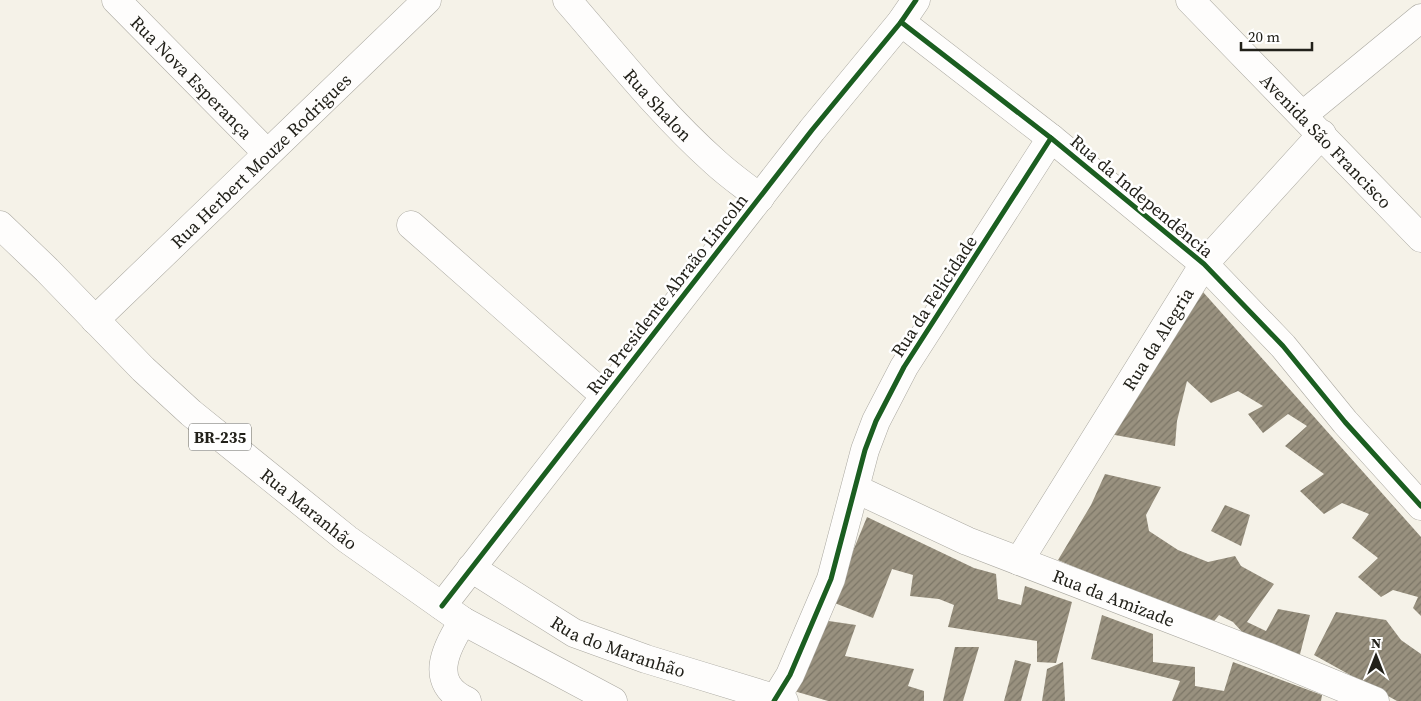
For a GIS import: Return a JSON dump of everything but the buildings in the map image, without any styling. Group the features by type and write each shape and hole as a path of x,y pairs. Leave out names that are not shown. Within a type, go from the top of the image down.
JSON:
{"main road":[{"name":"Rua Nova Esperança","path":"116,0 267,152"},
{"name":"Rua Herbert Mouze Rodrigues","path":"95,320 426,0"},
{"name":"Rua Shalon","path":"567,0 673,121 715,163 760,198"},
{"name":"Avenida São Francisco","path":"1190,0 1303,114 1421,238"},
{"name":"Rua Presidente Abraão Lincoln","path":"467,701 449,689 444,682 443,670 452,614 471,568 760,198 909,11"},
{"name":"Rua da Independência","path":"909,11 1051,138 1204,264 1282,346 1345,422 1421,506"},
{"path":"1303,114 1421,18"},
{"name":"Rua da Alegria","path":"1020,561 1204,264 1322,134"},
{"name":"Rua da Felicidade","path":"778,700 831,578 865,450 876,422 904,367 1051,138"},
{"path":"411,224 605,396"},
{"name":"Rua Maranhão","path":"3,232 48,270 95,320 171,394 251,464 347,539 452,614 613,701"},
{"name":"Rua da Amizade","path":"856,489 967,541 1266,656 1343,695 1375,701"},
{"name":"Rua do Maranhão","path":"471,568 574,633 646,659 778,700"}],"cycle path":[{"path":"442,606 812,130 901,22 916,0"},
{"path":"901,22 1051,138 1204,264 1283,346 1345,422 1421,506"},
{"path":"774,701 790,675 831,579 865,450 876,421 904,367 1051,138"}]}
